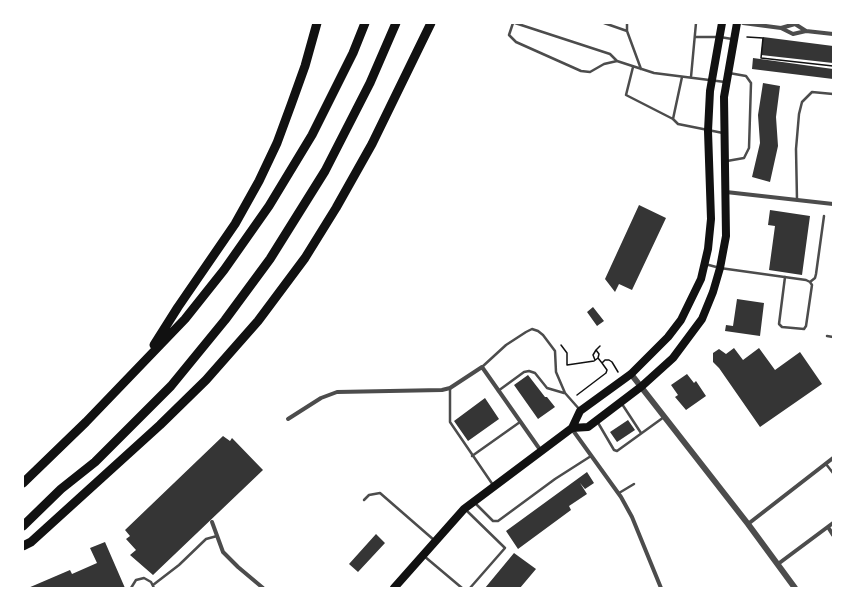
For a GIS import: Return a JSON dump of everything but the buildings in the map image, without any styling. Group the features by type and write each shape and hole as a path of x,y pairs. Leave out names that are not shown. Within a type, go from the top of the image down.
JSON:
{"highway":[{"path":"146,358 178,307 235,224 259,181 277,143 291,105 305,66 317,23"},
{"path":"23,483 86,422 185,319 224,270 269,206 312,135 353,53 365,23"},
{"path":"23,526 61,489 95,462 124,434 171,386 225,320 270,259 325,170 370,83 396,23"},
{"path":"390,39 399,23"},
{"path":"23,546 31,542 160,425 206,380 258,321 305,258 336,208 372,144 431,23"}],"main road":[{"path":"394,588 422,554 464,509 493,485 572,428 580,411 631,374 668,337 681,320 692,300 704,264 709,242 710,219 708,131 711,80 722,23"},
{"path":"572,428 588,427 642,386 673,358 702,319 714,292 726,236 724,133 726,82 738,23"}],"street":[{"path":"743,23 781,28 793,34 806,31 833,34"},
{"path":"781,28 795,24 806,31"},
{"path":"726,192 833,204"},
{"path":"288,419 321,398 337,392 431,391 450,388 482,367 541,451"},
{"path":"631,374 642,386 748,524 795,588"},
{"path":"572,428 618,494 632,517 661,588"},
{"path":"748,524 833,458"},
{"path":"212,522 223,552 263,588"},
{"path":"778,564 833,523"},
{"path":"828,527 833,535"}],"lane":[{"path":"617,62 610,54 514,23 509,35 516,42 581,71 590,72 604,64 617,62 654,73 726,82"},
{"path":"604,23 626,31"},
{"path":"627,23 626,31 641,69"},
{"path":"691,77 696,23"},
{"path":"695,37 720,37 734,40"},
{"path":"633,67 626,95 673,119 678,124 724,133"},
{"path":"725,161 744,158 749,148 751,84 746,76 728,73"},
{"path":"673,119 682,77"},
{"path":"798,200 796,149 798,114 802,102 812,92 833,94"},
{"path":"704,264 720,268 810,282 815,278 816,274 824,216"},
{"path":"785,277 779,324 782,327 801,330 806,326 812,285 810,282"},
{"path":"482,367 506,345 526,332 532,329 538,331 543,335 555,351 556,372 565,394 580,411"},
{"path":"826,336 833,337"},
{"path":"498,391 524,372 529,371 535,373 547,388 565,394"},
{"path":"450,388 450,422 493,485"},
{"path":"621,402 641,433"},
{"path":"596,420 616,451 665,416"},
{"path":"472,456 521,422"},
{"path":"473,501 489,518 493,521 498,521 555,479 591,456"},
{"path":"826,464 833,473"},
{"path":"618,494 634,484"},
{"path":"364,500 369,495 380,493 435,540"},
{"path":"464,509 505,548 470,588"},
{"path":"131,588 134,582 140,579 148,580 153,587 206,539 217,536"},
{"path":"422,554 462,588"}],"path":[{"path":"747,37 763,38 761,58 833,66"},
{"path":"561,345 567,353 567,365 596,360 598,358"},
{"path":"596,360 593,359 593,355 600,346"},
{"path":"577,395 606,373 607,370 598,358 599,354 596,350"},
{"path":"602,363 609,360 618,372"}]}
